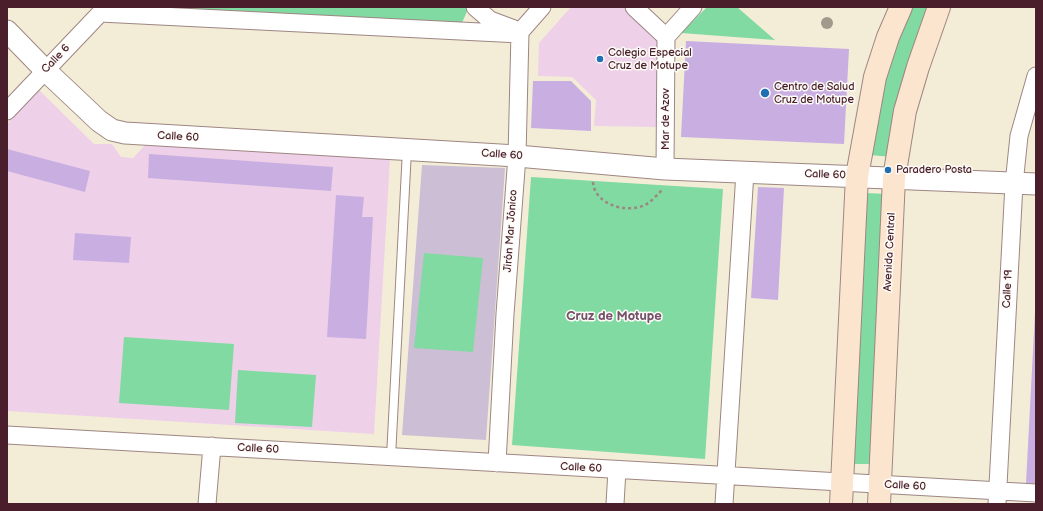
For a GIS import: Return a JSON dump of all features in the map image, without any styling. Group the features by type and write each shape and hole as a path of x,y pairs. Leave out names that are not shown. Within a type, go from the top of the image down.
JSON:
{"main road":[{"path":"842,504 858,176 876,77 888,37 901,7"},
{"name":"Avenida Central","path":"879,494 894,178 905,111 918,67 939,7"}],"street":[{"path":"475,7 490,20 520,33"},
{"path":"520,33 542,7"},
{"path":"634,7 666,37 693,7"},
{"path":"103,10 520,33"},
{"name":"Calle 6","path":"7,111 103,10"},
{"name":"Calle 60","path":"7,31 45,70 99,121 112,130 125,133 517,156 666,169 1036,184"},
{"name":"Jirón Mar Jónico","path":"497,463 505,314 517,156 520,33"},
{"name":"Mar de Azov","path":"666,37 666,169"},
{"name":"Calle 19","path":"997,498 1014,184 1019,136 1036,76"},
{"path":"724,504 744,172"},
{"name":"Calle 60","path":"7,435 843,482 879,494 997,498 1036,493"},
{"path":"207,504 212,446"},
{"path":"615,504 617,470"}],"lane":[{"path":"391,457 407,150"}],"path":[{"path":"592,163 594,189 606,203 624,208 645,205 662,190 666,169"}],"shaded area":[{"name":"Colegio Especial Cruz de Motupe","path":"571,7 627,7 662,38 657,127 594,126 596,100 572,77 538,76 539,43"},
{"path":"38,89 94,144 112,144 121,157 133,158 146,144 390,159 374,434 7,411 7,124"},
{"path":"422,165 505,168 486,440 402,435"}],"green space":[{"path":"134,7 466,7 468,9 458,32"},
{"path":"707,7 737,7 775,40 681,33"},
{"path":"907,7 932,7 893,157 869,155 881,77"},
{"path":"531,177 723,189 705,459 512,445"},
{"path":"865,193 887,194 871,464 851,464"},
{"path":"424,253 483,258 473,352 414,348"},
{"path":"124,337 234,344 229,410 119,403"},
{"path":"238,370 316,375 312,427 235,423"}],"building":[{"name":"Centro de Salud Cruz de Motupe","path":"686,41 849,49 844,144 681,137"},
{"path":"533,81 571,81 591,101 591,131 531,128"},
{"path":"7,149 90,171 85,192 7,171"},
{"path":"149,154 333,167 331,191 148,178"},
{"path":"758,187 784,188 778,300 751,298"},
{"path":"336,195 364,197 362,217 373,217 366,339 327,337"},
{"path":"75,233 131,237 129,263 73,260"},
{"path":"1036,312 1036,484 1026,483"}],"place":[{"name":"Colegio Especial Cruz de Motupe","path":"600,59"},
{"name":"Centro de Salud Cruz de Motupe","path":"765,93"},
{"name":"Paradero Posta","path":"888,170"}],"district":[{"name":"Cruz de Motupe","path":"614,317"}]}
